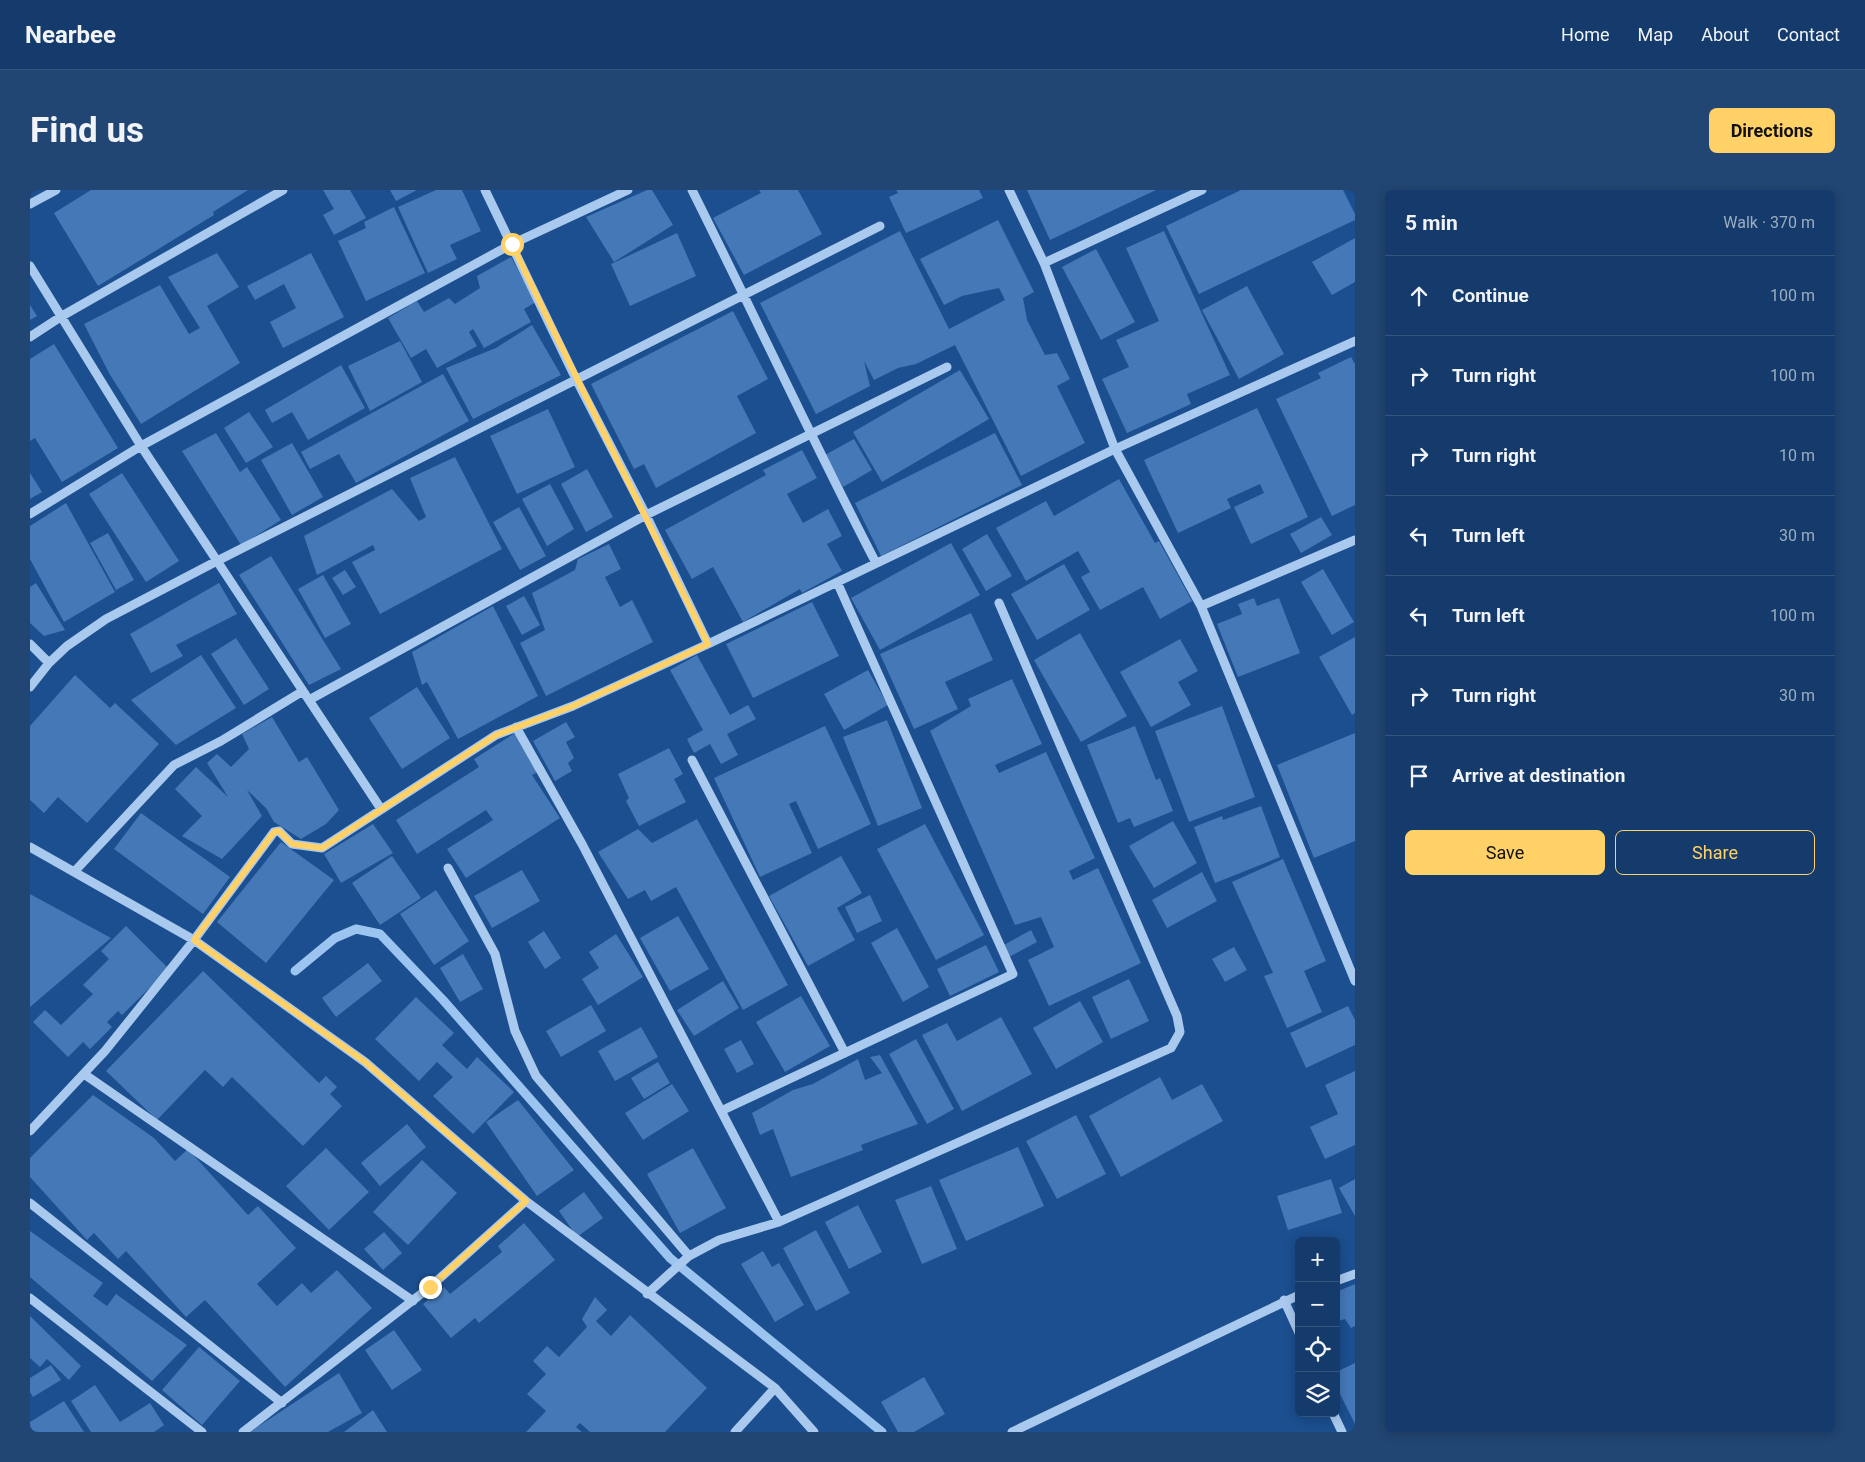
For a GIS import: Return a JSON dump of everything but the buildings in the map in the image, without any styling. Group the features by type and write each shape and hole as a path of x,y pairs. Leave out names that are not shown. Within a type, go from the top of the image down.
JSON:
{"street":[{"path":"30,204 40,194 56,190"},
{"path":"30,337 62,316 283,190"},
{"path":"485,190 576,379 646,515 708,644"},
{"path":"30,514 141,446 512,244 628,190"},
{"path":"692,190 745,296 810,434 876,563"},
{"path":"1009,190 1044,263 1116,449 1201,606 1352,964 1355,981"},
{"path":"1044,263 1202,190"},
{"path":"30,687 49,663 82,634 98,624 216,561 745,296 880,226"},
{"path":"30,266 141,446 381,809"},
{"path":"30,1131 84,1074 194,940 274,832 279,831 292,844 322,848 496,735 573,706 708,644 1116,449 1355,341"},
{"path":"309,700 646,515 947,367"},
{"path":"1201,606 1355,540"},
{"path":"721,1111 1013,974 837,582"},
{"path":"647,1294 690,1256 719,1240 779,1222 1171,1048 1180,1032 1177,1016 998,603"},
{"path":"30,644 49,663"},
{"path":"74,872 174,765 221,741 303,691"},
{"path":"516,727 582,844 779,1222"},
{"path":"692,760 845,1053"},
{"path":"30,847 194,940 365,1062 526,1201 647,1294 775,1388 814,1432"},
{"path":"448,868 495,954 515,1032 536,1076 690,1256"},
{"path":"84,1074 413,1301"},
{"path":"243,1432 282,1404 413,1301 526,1201"},
{"path":"30,1203 282,1404"},
{"path":"1340,1280 1355,1274"},
{"path":"1012,1432 1295,1296"},
{"path":"30,1298 202,1432"},
{"path":"1284,1300 1296,1327"},
{"path":"735,1432 775,1388"},
{"path":"1335,1417 1342,1432"}],"waterway":[{"path":"295,971 335,938 356,929 380,934 443,1000 670,1258 882,1432"}],"route":[{"path":"430,1287 526,1201 365,1062 194,940 274,832 279,831 292,844 322,848 496,735 573,706 708,644 646,515 576,379 512,244"}]}
